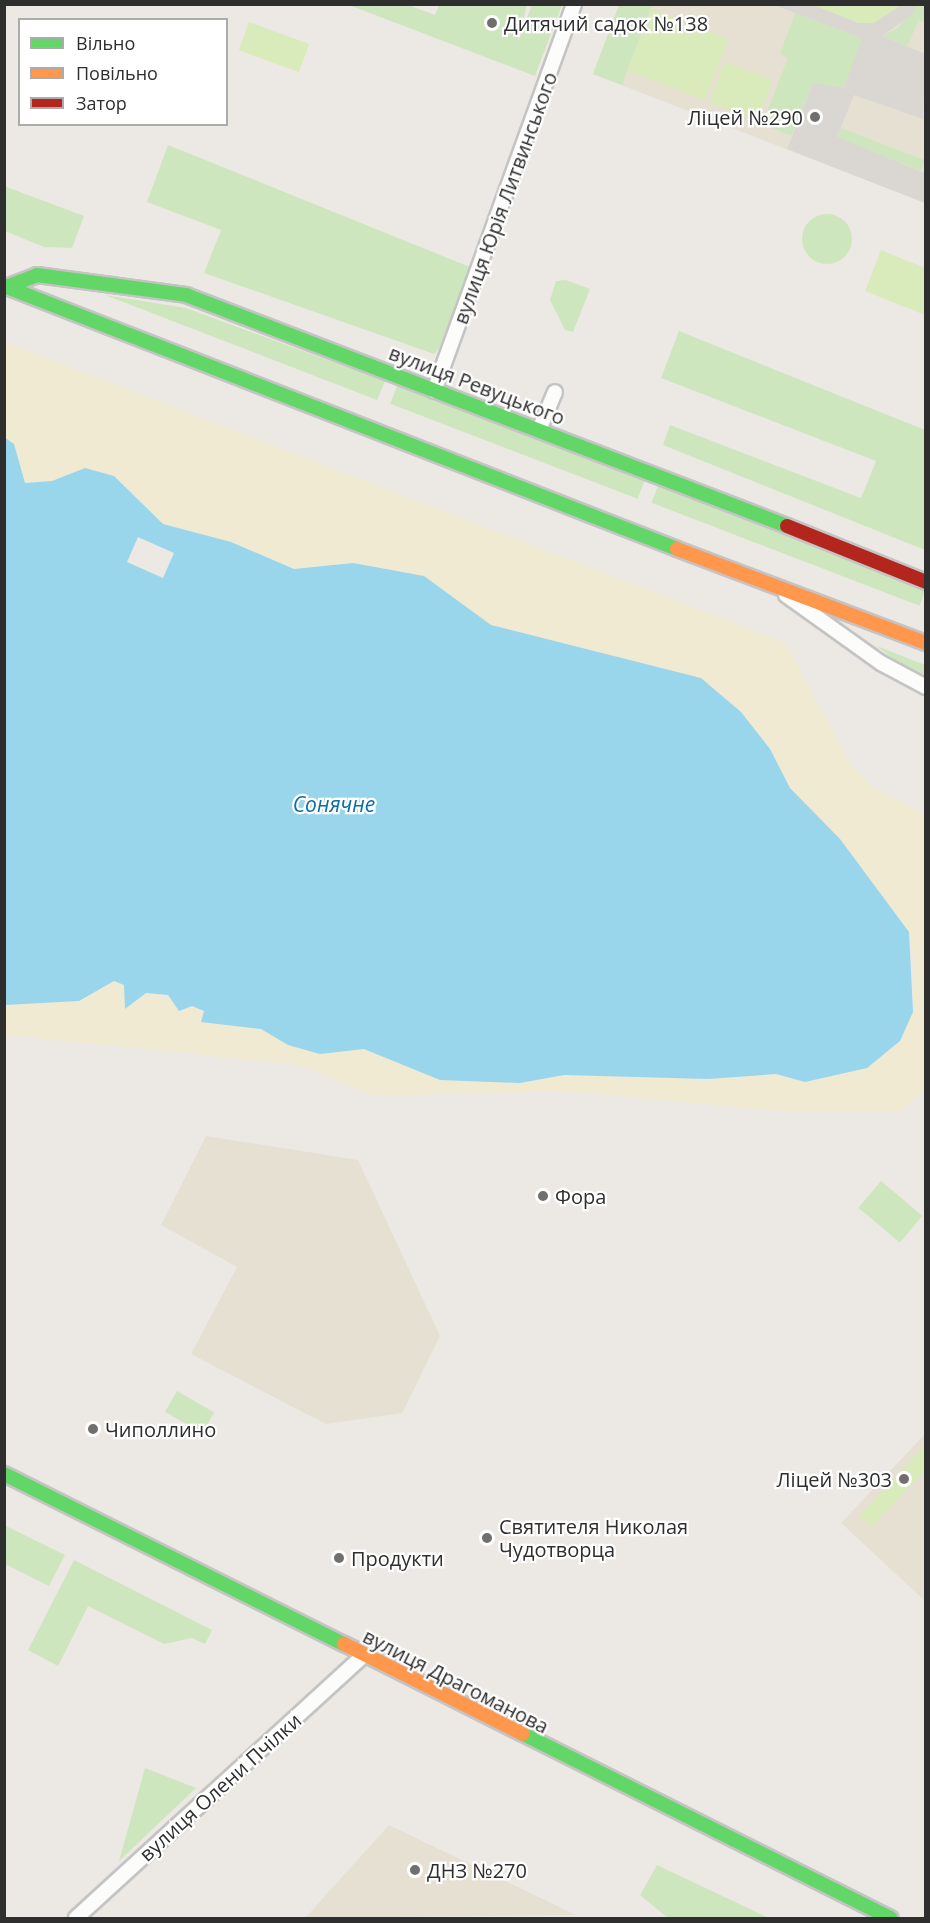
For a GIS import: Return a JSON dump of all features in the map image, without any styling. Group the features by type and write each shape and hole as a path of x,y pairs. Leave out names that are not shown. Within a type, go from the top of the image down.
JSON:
{"street":[{"name":"вулиця Юрія Литвинського","path":"434,391 574,4"},
{"name":"вулиця Ревуцького","path":"5,287 37,275 186,296 539,430 926,582"},
{"name":"вулиця Ревуцького","path":"5,287 371,434 926,643"},
{"path":"539,430 555,392"},
{"name":"вулиця Ревуцького","path":"775,587 881,663 926,687"},
{"name":"вулиця Драгоманова","path":"4,1474 363,1656 891,1918"},
{"name":"вулиця Олени Пчілки","path":"76,1918 363,1656"}],"shaded area":[{"name":"Ліцей №290","path":"619,5 925,5 925,203 593,74"},
{"path":"774,5 813,5 858,23 874,23 901,5 916,5 913,14 882,36 925,54 923,119 854,95 837,137 925,173 925,203 787,149 813,83 844,88 862,38"},
{"path":"206,1136 358,1160 440,1336 402,1413 326,1424 191,1354 237,1267 161,1225"},
{"name":"Ліцей №303","path":"925,1434 925,1601 841,1523"},
{"name":"ДНЗ №270","path":"389,1825 576,1915 305,1918"}],"green space":[{"path":"349,5 408,5 435,15 439,5 527,5 517,44 532,5 562,5 535,76"},
{"path":"619,5 652,5 622,85 593,74"},
{"path":"813,5 901,5 874,23 858,23"},
{"path":"916,5 925,5 925,22 919,20 907,46 882,36 898,28"},
{"path":"651,9 728,39 705,100 627,71"},
{"path":"795,13 863,38 844,88 813,83 791,136 762,124 788,58 780,54"},
{"path":"249,22 309,44 299,72 239,50"},
{"path":"724,62 773,80 758,120 709,102"},
{"path":"841,128 925,160 921,171 837,138"},
{"path":"168,145 470,267 440,347 434,354 204,273 221,230 147,202"},
{"path":"4,186 84,216 72,248 44,247 5,231"},
{"path":"827,214 836,216 847,225 852,239 850,248 841,259 827,264 818,262 807,253 802,239 804,230 813,219"},
{"path":"881,250 925,268 925,315 865,291"},
{"path":"566,280 590,289 573,332 565,330 550,300 556,281"},
{"path":"105,295 186,308 385,381 377,400"},
{"path":"679,331 925,430 925,550 663,445 670,425 861,498 876,461 661,378"},
{"path":"397,386 644,481 638,499 390,404"},
{"path":"658,486 926,589 919,606 652,503"},
{"path":"877,646 925,665 925,677 899,664"},
{"path":"881,1181 922,1216 900,1243 859,1208"},
{"path":"177,1391 214,1412 202,1433 165,1412"},
{"path":"925,1445 925,1470 872,1527 859,1516"},
{"path":"4,1525 65,1555 49,1586 5,1564"},
{"path":"74,1560 212,1630 205,1644 192,1638 164,1644 88,1606 58,1666 28,1650"},
{"path":"145,1768 196,1788 119,1861"},
{"path":"657,1865 769,1918 668,1918 640,1895"}],"sand":[{"path":"5,342 786,643 849,761 871,786 925,814 925,1090 900,1112 779,1111 562,1091 375,1096 299,1065 5,1035 5,1005 79,1001 114,981 204,1011 202,1022 261,1029 288,1045 320,1054 364,1049 413,1069 467,1080 520,1083 564,1075 708,1079 776,1074 805,1082 913,1012 913,956 909,932 840,839 790,788 770,749 741,712 701,678 491,625 424,576 353,563 294,569 231,542 163,524 114,476 85,469 52,481 24,483 14,444 5,437"}],"water":[{"name":"Сонячне","path":"4,437 14,444 25,483 52,481 85,468 114,476 163,524 231,542 294,569 353,563 424,576 491,625 701,678 741,712 770,749 790,788 840,839 909,932 913,1012 900,1041 867,1068 805,1082 776,1074 708,1079 564,1075 520,1083 440,1080 364,1049 320,1054 288,1045 261,1029 201,1022 204,1011 192,1006 179,1011 168,995 146,993 125,1009 124,985 114,981 79,1001 5,1005","holes":["138,537 174,553 163,578 127,562"]}],"traffic: fast":[{"path":"6,287 37,275 186,295 787,526"},
{"path":"4,286 677,549"},
{"path":"4,1474 344,1644"},
{"path":"523,1734 891,1918"}],"traffic: slow":[{"path":"677,549 926,643"},
{"path":"344,1644 523,1734"}],"traffic: jam":[{"path":"787,526 926,582"}],"place":[{"name":"Дитячий садок №138","path":"492,23"},
{"name":"Ліцей №290","path":"815,117"},
{"name":"Фора","path":"543,1196"},
{"name":"Чиполлино","path":"93,1429"},
{"name":"Ліцей №303","path":"904,1479"},
{"name":"Святителя Николая Чудотворца","path":"487,1538"},
{"name":"Продукти","path":"339,1558"},
{"name":"ДНЗ №270","path":"415,1870"}]}
